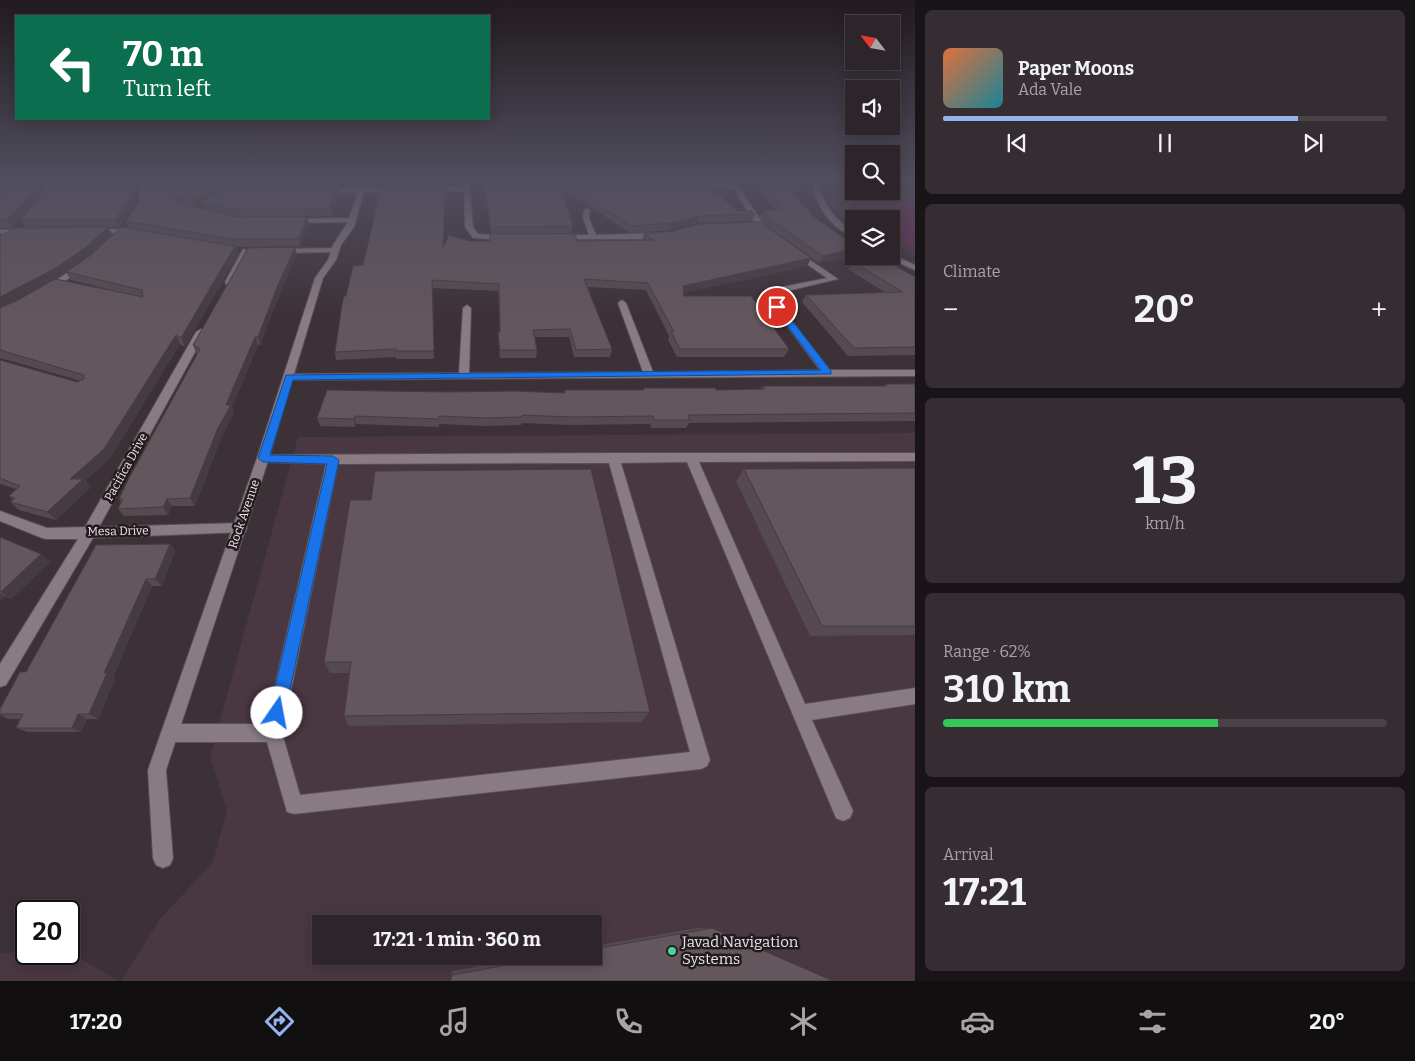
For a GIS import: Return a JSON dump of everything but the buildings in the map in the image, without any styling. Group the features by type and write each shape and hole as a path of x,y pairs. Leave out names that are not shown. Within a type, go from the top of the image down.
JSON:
{"street":[{"path":"85,230 115,226"},
{"path":"116,238 126,226"},
{"path":"130,226 142,233"},
{"name":"Rock Avenue","path":"163,858 157,770 290,377 319,278 332,260 335,250 350,226"},
{"path":"469,226 476,236 515,238"},
{"path":"589,226 593,237"},
{"path":"748,226 763,227 762,226"},
{"path":"0,232 20,228 37,231"},
{"path":"6,240 20,228"},
{"path":"554,237 641,237 670,234"},
{"path":"786,245 834,279 780,290 773,296 777,307 827,372"},
{"path":"274,251 335,250"},
{"path":"222,294 245,251"},
{"path":"42,291 90,260"},
{"path":"900,260 915,268"},
{"path":"58,282 68,284"},
{"path":"622,303 649,374"},
{"path":"464,375 467,308"},
{"name":"Pacifica Drive","path":"0,679 90,531 208,319"},
{"path":"290,377 827,372 915,373"},
{"path":"263,458 333,460 613,457 915,457"},
{"path":"333,460 273,732 294,805 701,760 613,457"},
{"path":"692,458 843,811"},
{"name":"Mesa Drive","path":"0,516 47,534 90,531 240,528"},
{"path":"801,712 915,696"},
{"path":"170,733 273,732"}],"shaded area":[{"path":"900,226 915,226 915,256 900,248"},
{"path":"900,226 915,226 915,247 900,240"},
{"path":"915,433 915,981 121,981 160,919 213,862 227,810 210,757 298,437"},
{"path":"15,952 15,965 80,965 80,958 119,981 0,981 0,953"}],"place":[{"name":"Javad Navigation Systems","path":"672,951"}],"route":[{"path":"277,713 333,460 263,458 290,377 827,372 777,307"}]}
